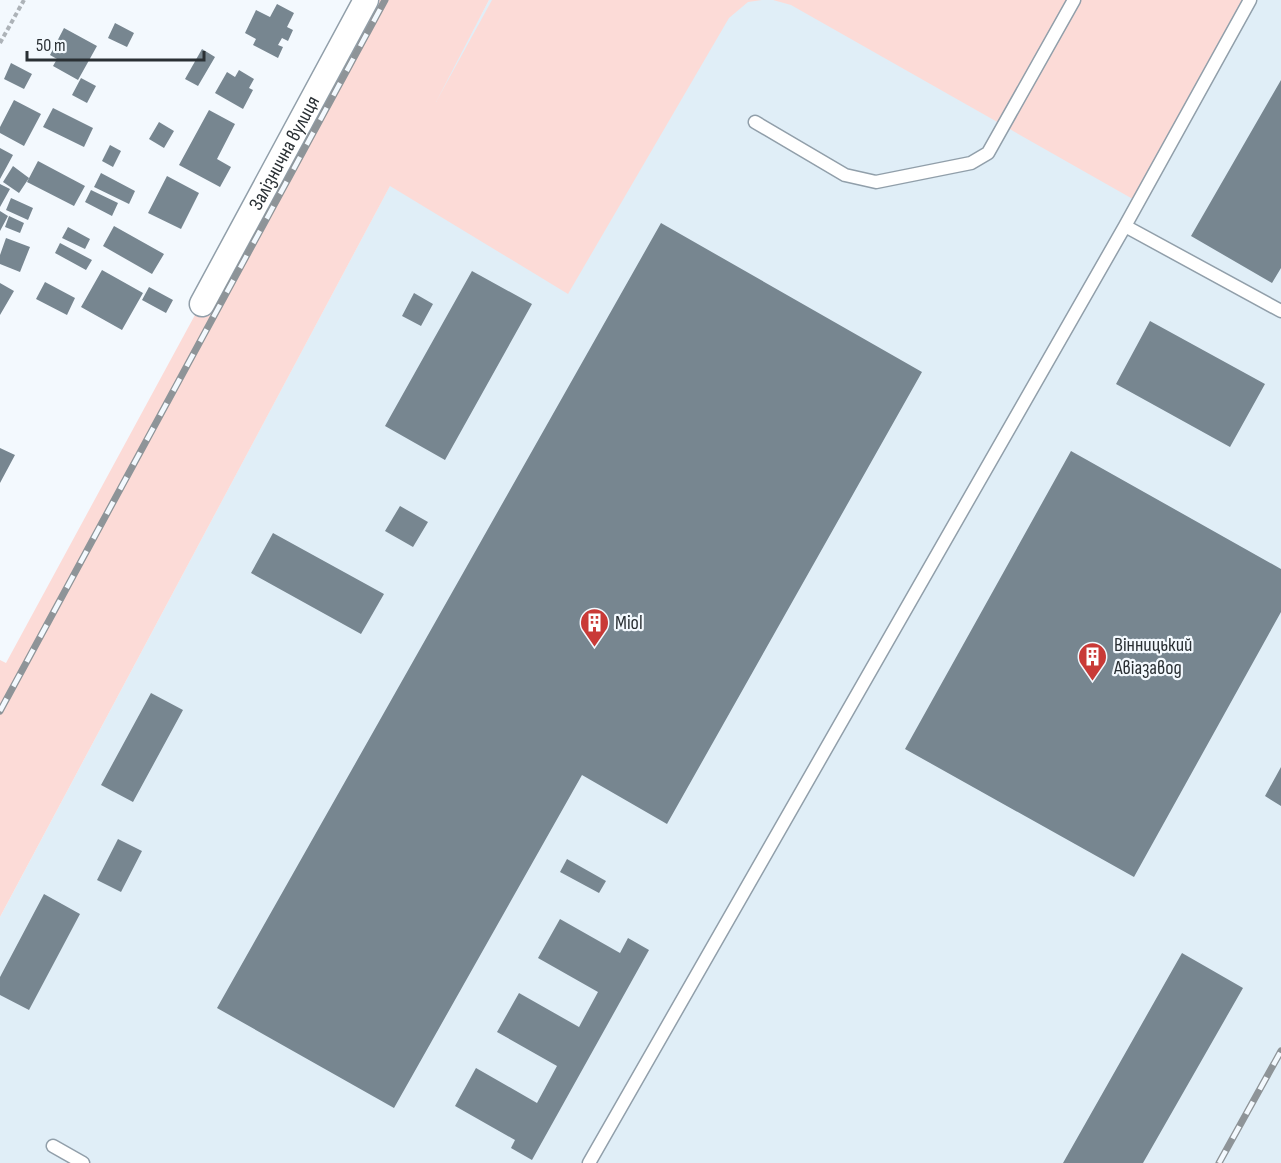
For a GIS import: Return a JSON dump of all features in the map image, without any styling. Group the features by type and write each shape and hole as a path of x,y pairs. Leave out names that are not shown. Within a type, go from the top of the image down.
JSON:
{"street":[{"name":"Залізнична вулиця","path":"202,304 366,0"}],"lane":[{"path":"755,122 846,175 861,181 876,182 971,164 988,153 1074,0"},
{"path":"590,1163 1125,226 1250,0"},
{"path":"1125,226 1281,311"},
{"path":"53,1146 84,1163"}],"path":[{"path":"0,43 24,0"}],"shaded area":[{"path":"366,0 489,0 436,102 492,0 762,0 748,2 729,18 568,294 390,186 0,917 0,660 6,663"},
{"name":"Miol","path":"489,0 1281,0 1281,1163 0,1163 0,917"},
{"path":"773,0 1250,0 1138,202 791,5"}],"building":[{"path":"277,4 294,13 287,27 293,30 288,41 282,38 278,45 283,47 278,58 253,45 256,39 245,33 256,10 270,17"},
{"path":"115,23 134,33 127,47 108,38"},
{"path":"64,28 97,46 78,80 53,66 57,59 50,55"},
{"path":"202,49 215,57 198,86 185,79"},
{"path":"11,63 32,74 24,89 4,79"},
{"path":"239,70 254,79 249,88 253,90 243,109 215,93 227,72 235,77"},
{"path":"81,78 96,86 87,103 72,95"},
{"path":"1281,80 1281,268 1272,283 1191,236"},
{"path":"14,100 41,114 24,146 0,133 0,127"},
{"path":"53,108 93,128 84,147 43,127"},
{"path":"209,110 235,124 217,159 231,167 220,187 179,165"},
{"path":"159,122 174,131 164,148 149,139"},
{"path":"110,145 121,151 113,167 102,161"},
{"path":"0,148 13,155 0,179"},
{"path":"38,161 85,186 74,206 27,182"},
{"path":"13,166 29,178 19,193 3,182"},
{"path":"101,173 135,191 129,204 94,187"},
{"path":"167,176 199,193 181,229 148,213"},
{"path":"0,184 10,189 0,207"},
{"path":"91,190 118,203 112,216 85,202"},
{"path":"11,198 33,208 28,220 6,210"},
{"path":"0,211 8,216 0,231"},
{"path":"9,216 24,223 20,233 5,227"},
{"name":"Miol","path":"661,223 922,372 667,824 582,775 394,1108 217,1008"},
{"path":"114,226 164,254 152,274 103,246"},
{"path":"68,227 90,239 85,249 62,238"},
{"path":"6,238 30,247 20,272 0,264 0,255"},
{"path":"60,243 92,260 86,270 55,253"},
{"path":"102,270 143,293 122,330 81,307"},
{"path":"472,271 532,304 445,460 385,426"},
{"path":"45,282 75,298 67,315 36,299"},
{"path":"0,283 14,291 0,315"},
{"path":"149,287 173,300 166,313 142,300"},
{"path":"414,293 433,304 421,326 402,316"},
{"path":"1150,321 1265,384 1230,447 1116,384"},
{"path":"0,448 15,455 0,483"},
{"name":"Вінницький Авіазавод","path":"1071,451 1281,569 1281,612 1134,877 905,749"},
{"path":"400,506 428,522 413,547 385,531"},
{"path":"273,533 384,594 361,634 251,573"},
{"path":"151,693 183,710 133,802 101,785"},
{"path":"1281,767 1281,806 1265,796"},
{"path":"118,839 142,851 121,892 97,880"},
{"path":"567,859 606,881 599,893 560,872"},
{"path":"44,894 80,914 29,1010 0,995 0,977"},
{"path":"560,919 620,953 628,938 649,950 532,1160 511,1148 515,1140 455,1106 476,1068 537,1103 557,1066 497,1032 519,993 579,1027 598,992 538,958"},
{"path":"1182,953 1243,988 1143,1163 1063,1163"}],"railway":[{"path":"0,711 385,0"},
{"path":"1219,1163 1281,1051"}],"place":[{"name":"Miol","path":"594,648"},
{"name":"Вінницький Авіазавод","path":"1093,682"}]}
